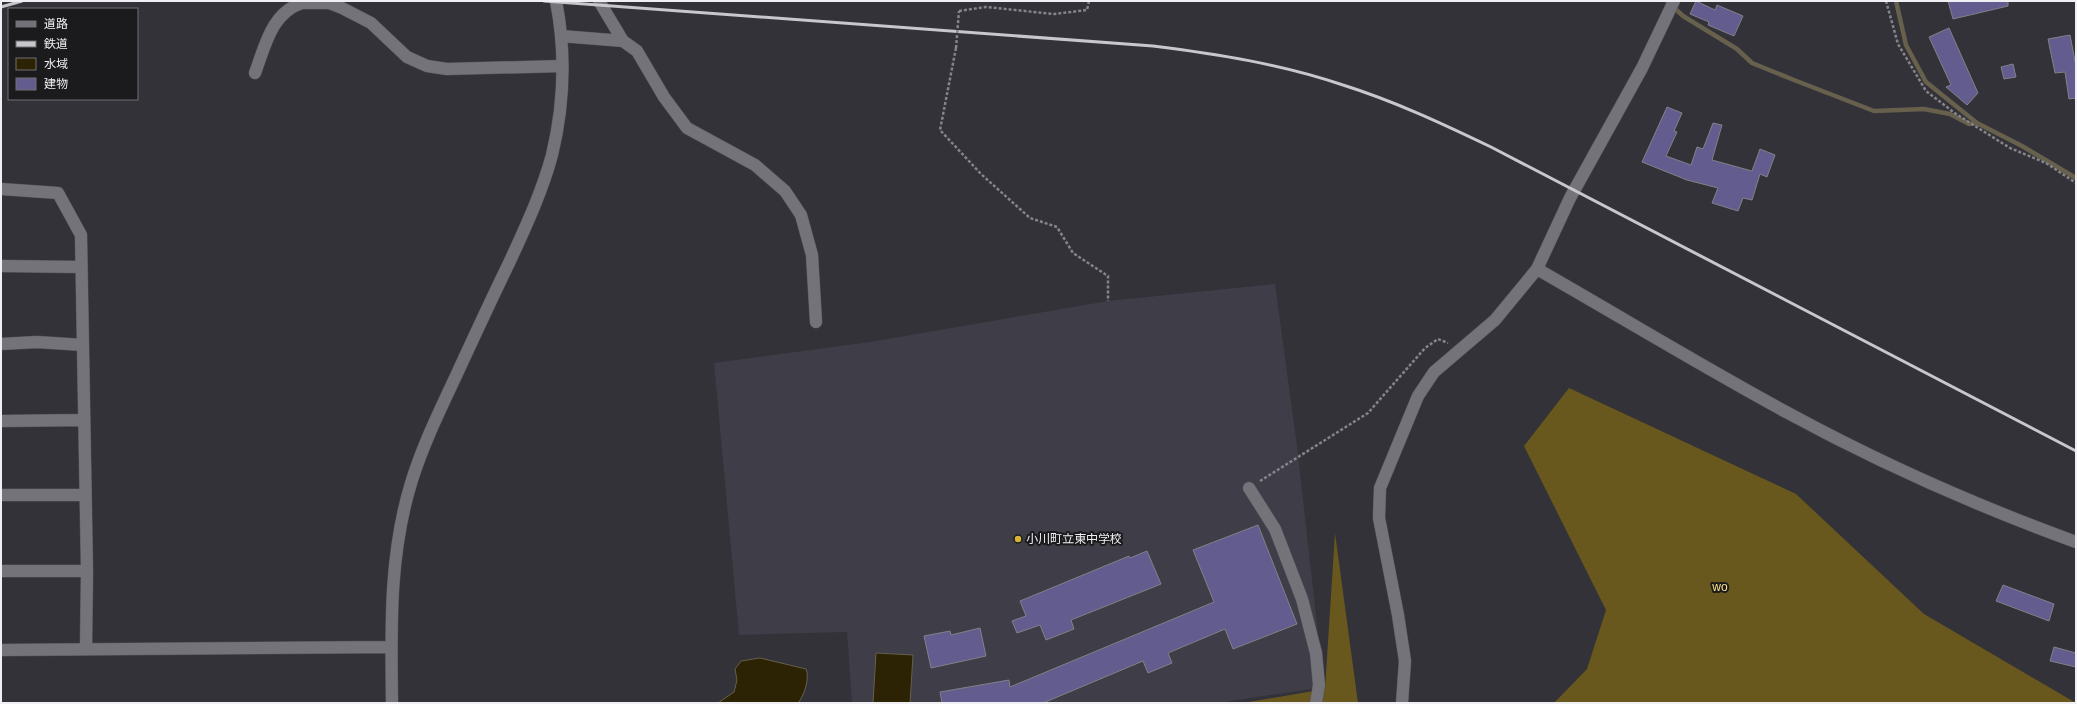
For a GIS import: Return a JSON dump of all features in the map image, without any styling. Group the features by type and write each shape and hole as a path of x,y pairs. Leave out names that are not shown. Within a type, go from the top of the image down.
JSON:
{"street":[{"path":"392,703 392,590 395,557 408,494 430,432 539,196 556,133 561,102 561,36 556,1"},
{"path":"599,1 623,41 637,51 664,97 687,128 755,165 785,191 801,215 812,254 816,322"},
{"path":"1402,703 1405,660 1398,615 1379,518 1380,488 1418,396 1434,372 1495,320 1537,269 1570,198 1642,68 1674,1"},
{"path":"254,73 277,20 289,9 302,2 329,3 342,8 371,23 407,57 427,66 447,68 562,66"},
{"path":"561,36 623,41"},
{"path":"1,189 58,193 81,235 83,420 87,571 86,648"},
{"path":"1,266 82,267"},
{"path":"1537,269 1787,413 1856,448 1968,500 2076,542"},
{"path":"1,344 38,342 83,346"},
{"path":"1,421 83,420"},
{"path":"1249,488 1275,529 1302,599 1316,653 1319,685 1316,703"},
{"path":"1,495 85,495"},
{"path":"1,572 87,571"},
{"path":"1,650 391,646"}],"path":[{"path":"1089,1 1086,10 1054,14 986,7 959,11 956,48 940,130 981,174 1030,218 1057,227 1073,253 1108,276 1108,301"},
{"path":"1886,1 1898,44 1926,91 1956,114 2010,148 2046,163 2076,183"},
{"path":"1249,488 1368,413 1425,348 1438,339"}],"shaded area":[{"name":"小川町立東中学校","path":"1275,284 1297,446 1324,687 1218,703 852,703 847,632 739,635 714,363 870,342 1108,301"}],"green space":[{"name":"wo","path":"1569,388 1796,494 1924,614 2076,703 1554,703 1587,669 1606,610 1524,446"},
{"path":"1335,533 1358,703 1243,703 1325,689"}],"water":[{"path":"876,653 913,655 910,703 873,703"},
{"path":"760,658 806,669 806,687 798,703 718,703 734,692 737,680 735,669 741,661"}],"building":[{"path":"1696,1 1715,10 1717,5 1743,16 1734,36 1708,25 1709,22 1690,14"},
{"path":"1948,1 2008,1 2008,6 1953,19"},
{"path":"1949,28 1978,93 1967,105 1946,87 1951,85 1929,37"},
{"path":"2070,35 2076,66 2076,98 2069,99 2065,72 2055,73 2048,39"},
{"path":"2013,64 2016,77 2004,79 2001,67"},
{"path":"1667,107 1682,113 1674,131 1677,132 1666,156 1691,165 1697,147 1703,149 1713,123 1722,125 1712,160 1752,171 1760,149 1775,155 1767,177 1760,174 1752,200 1743,198 1738,211 1712,203 1718,188 1687,180 1642,162"},
{"path":"1258,525 1297,624 1233,649 1225,629 1168,653 1172,663 1148,673 1143,661 1043,703 942,703 940,692 1009,680 1010,687 1214,602 1193,550"},
{"path":"1147,551 1161,584 1071,620 1074,629 1046,640 1040,625 1017,633 1012,621 1026,616 1020,601 1129,556 1130,558"},
{"path":"2003,585 2054,604 2049,621 1996,601"},
{"path":"980,628 986,656 931,668 924,636 950,631 951,635"},
{"path":"2054,647 2076,653 2076,667 2050,661"}],"waterway":[{"path":"1667,1 1683,16 1737,49 1752,63 1794,80 1874,111 1924,109 1950,114 1969,124 1977,123"},
{"path":"1896,1 1906,45 1926,82 1977,123 2022,146 2076,178"}],"railway":[{"path":"1,7 22,1"},
{"path":"544,1 1153,46 1249,61 1296,71 1320,78 1362,91 1400,106 1437,121 1491,147 2076,451"}],"place":[{"name":"小川町立東中学校","path":"1018,539"}]}
